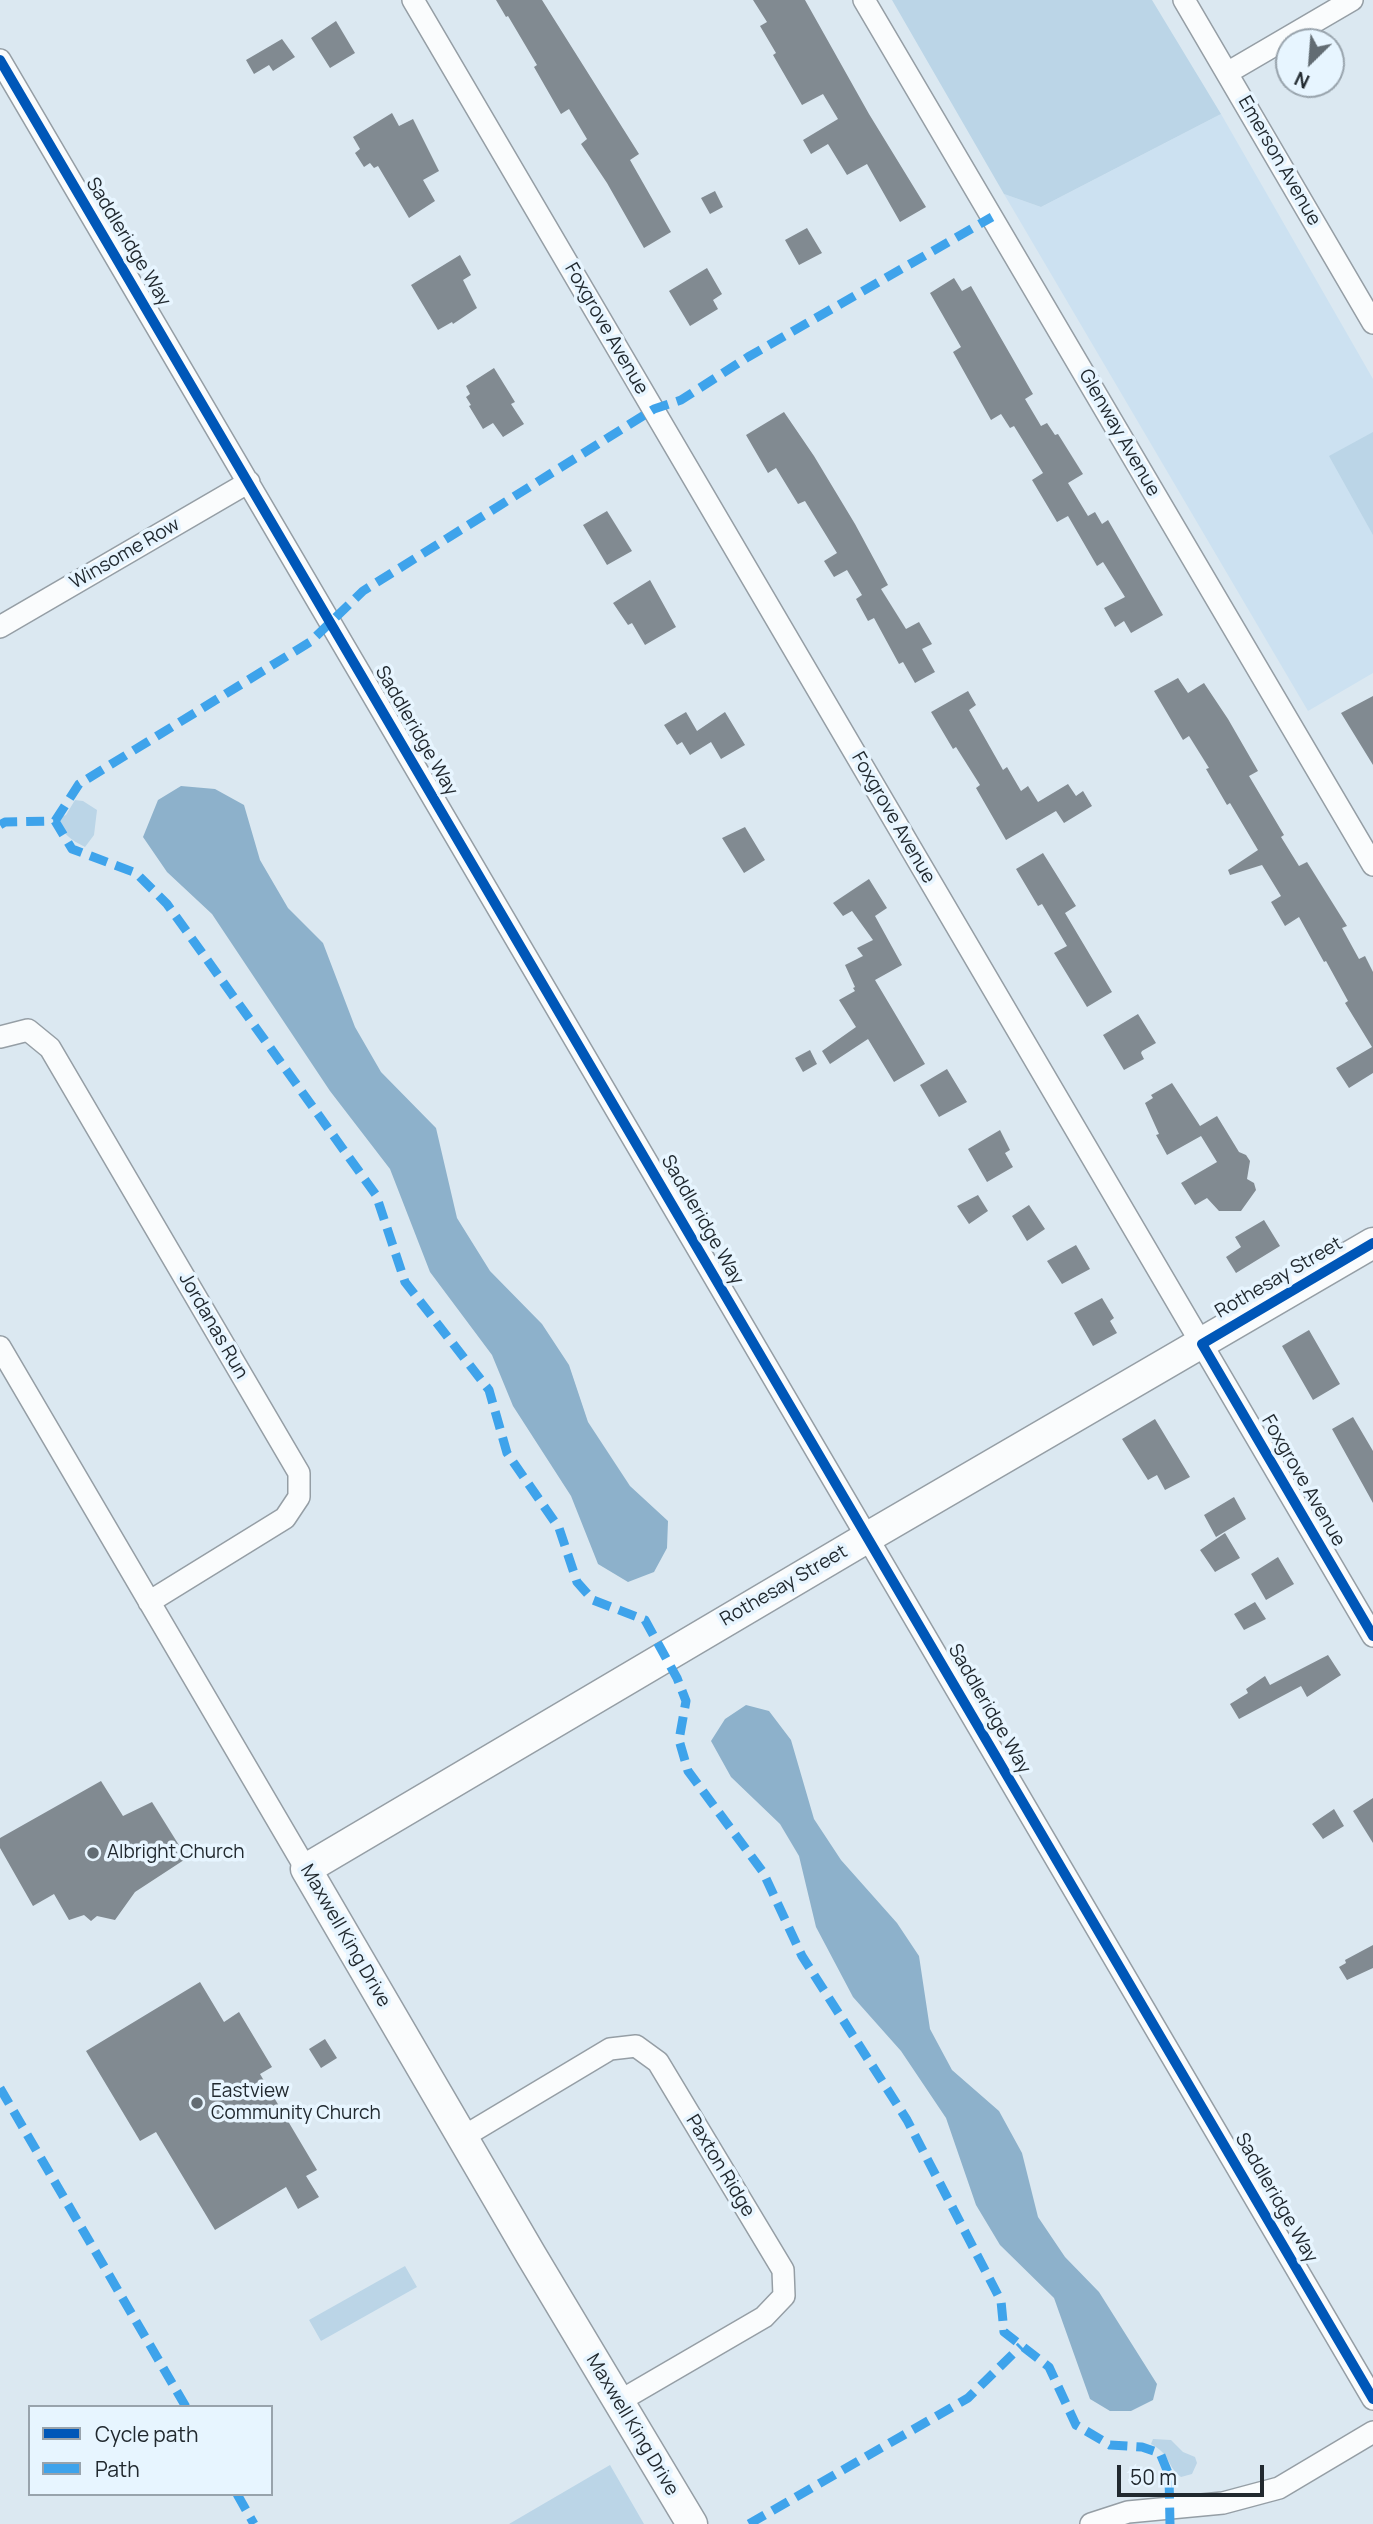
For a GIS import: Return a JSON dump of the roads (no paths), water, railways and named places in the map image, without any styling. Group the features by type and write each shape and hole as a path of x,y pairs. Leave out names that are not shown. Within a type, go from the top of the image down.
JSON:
{"street":[{"name":"Foxgrove Avenue","path":"414,0 1373,1636"},
{"name":"Glenway Avenue","path":"864,0 1373,865"},
{"name":"Emerson Avenue","path":"1184,0 1373,323"},
{"path":"1227,73 1352,0"},
{"name":"Saddleridge Way","path":"0,60 1373,2399"},
{"name":"Winsome Row","path":"0,627 249,482"},
{"name":"Jordanas Run","path":"0,1037 28,1030 50,1048 299,1473 299,1497 285,1518 149,1602"},
{"name":"Rothesay Street","path":"306,1868 1373,1243"},
{"name":"Maxwell King Drive","path":"0,1347 692,2524"},
{"name":"Paxton Ridge","path":"463,2137 610,2049 636,2046 658,2062 783,2270 784,2296 764,2317 618,2402"},
{"path":"1091,2524 1128,2512 1223,2503 1279,2488 1373,2432"}],"place":[{"name":"Albright Church","path":"93,1853"},
{"name":"Eastview Community Church","path":"197,2103"}]}
